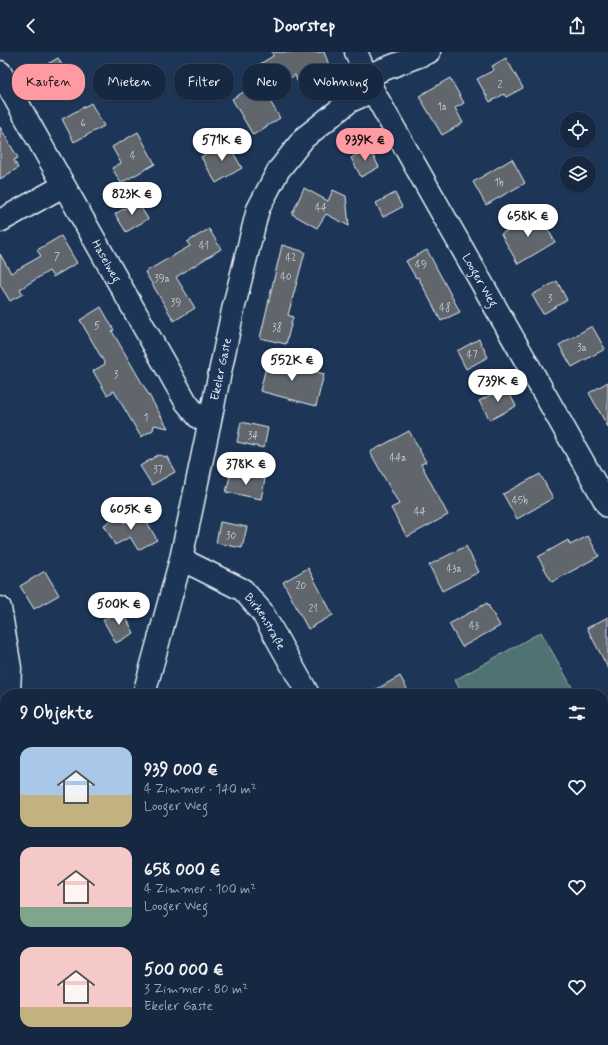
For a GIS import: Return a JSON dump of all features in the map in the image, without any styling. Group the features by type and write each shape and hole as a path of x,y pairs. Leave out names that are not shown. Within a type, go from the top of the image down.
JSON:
{"street":[{"name":"Looger Weg","path":"356,52 361,64"},
{"name":"Ekeler Gaste","path":"383,76 429,52"},
{"name":"Haselweg","path":"0,72 186,402 198,417 208,424"},
{"name":"Ekeler Gaste","path":"145,689 181,559 208,424 249,238 258,209 278,171 304,138 352,100"},
{"name":"Looger Weg","path":"380,100 608,506"},
{"path":"0,221 63,186"},
{"name":"Birkenstraße","path":"181,559 243,590 262,612 305,689"},
{"path":"0,608 10,668 9,689"}],"green space":[{"path":"541,632 573,689 460,689 455,680"}],"building":[{"path":"272,52 324,52 329,64 299,64 299,80 297,81 295,75 291,77 291,64 260,64 273,56"},
{"path":"58,58 61,64 47,64"},
{"path":"506,58 523,88 506,97 504,94 490,102 477,79 494,70 492,66"},
{"path":"450,78 464,103 455,108 463,123 442,135 419,96"},
{"path":"242,93 242,100 269,100 280,118 253,135 233,100"},
{"path":"91,103 104,126 74,142 62,119"},
{"path":"0,127 18,158 14,160 18,168 0,179"},
{"path":"138,132 155,164 121,183 112,168 121,163 112,147"},
{"path":"227,142 242,168 216,183 201,157"},
{"path":"369,148 379,167 361,177 351,158"},
{"path":"512,159 525,183 486,205 473,182"},
{"path":"304,188 328,201 333,190 346,196 349,226 326,214 317,228 292,214"},
{"path":"395,193 402,207 383,217 376,203"},
{"path":"137,201 148,219 126,232 115,214"},
{"path":"539,213 555,242 518,264 501,234"},
{"path":"209,229 221,249 176,277 195,308 174,321 145,272 190,246 187,242"},
{"path":"61,236 77,263 53,277 49,271 20,289 23,294 10,301 0,285 0,254 11,273 41,256 37,250"},
{"path":"282,245 305,252 288,315 293,317 286,344 260,338"},
{"path":"427,250 460,312 441,321 418,277 416,278 406,261"},
{"path":"557,281 567,300 543,314 532,295"},
{"path":"101,307 114,330 112,331 168,428 154,425 153,430 141,437 114,391 107,395 93,371 105,364 80,320"},
{"path":"592,326 605,349 572,367 559,345"},
{"path":"479,339 488,357 466,369 457,351"},
{"path":"268,359 324,374 316,406 260,391"},
{"path":"608,382 608,427 589,393"},
{"path":"506,387 516,406 490,420 479,401"},
{"path":"241,422 268,428 264,448 237,442"},
{"path":"409,431 426,462 421,464 448,515 407,537 391,508 399,504 370,452"},
{"path":"158,455 167,457 175,472 152,485 140,466"},
{"path":"231,472 265,479 261,499 226,492"},
{"path":"540,474 553,498 517,519 503,494"},
{"path":"142,513 157,540 138,550 130,537 115,545 104,525 120,515 124,523"},
{"path":"220,522 247,527 242,548 216,543"},
{"path":"588,536 599,556 552,582 538,557 568,540 570,545"},
{"path":"466,546 479,572 442,591 429,565"},
{"path":"308,568 333,615 308,629 283,582"},
{"path":"45,571 59,595 34,609 20,586"},
{"path":"487,603 500,626 462,647 449,624"},
{"path":"122,610 134,633 116,643 103,620"},
{"path":"608,617 608,668 587,628"},
{"path":"400,676 407,689 377,689"}]}
